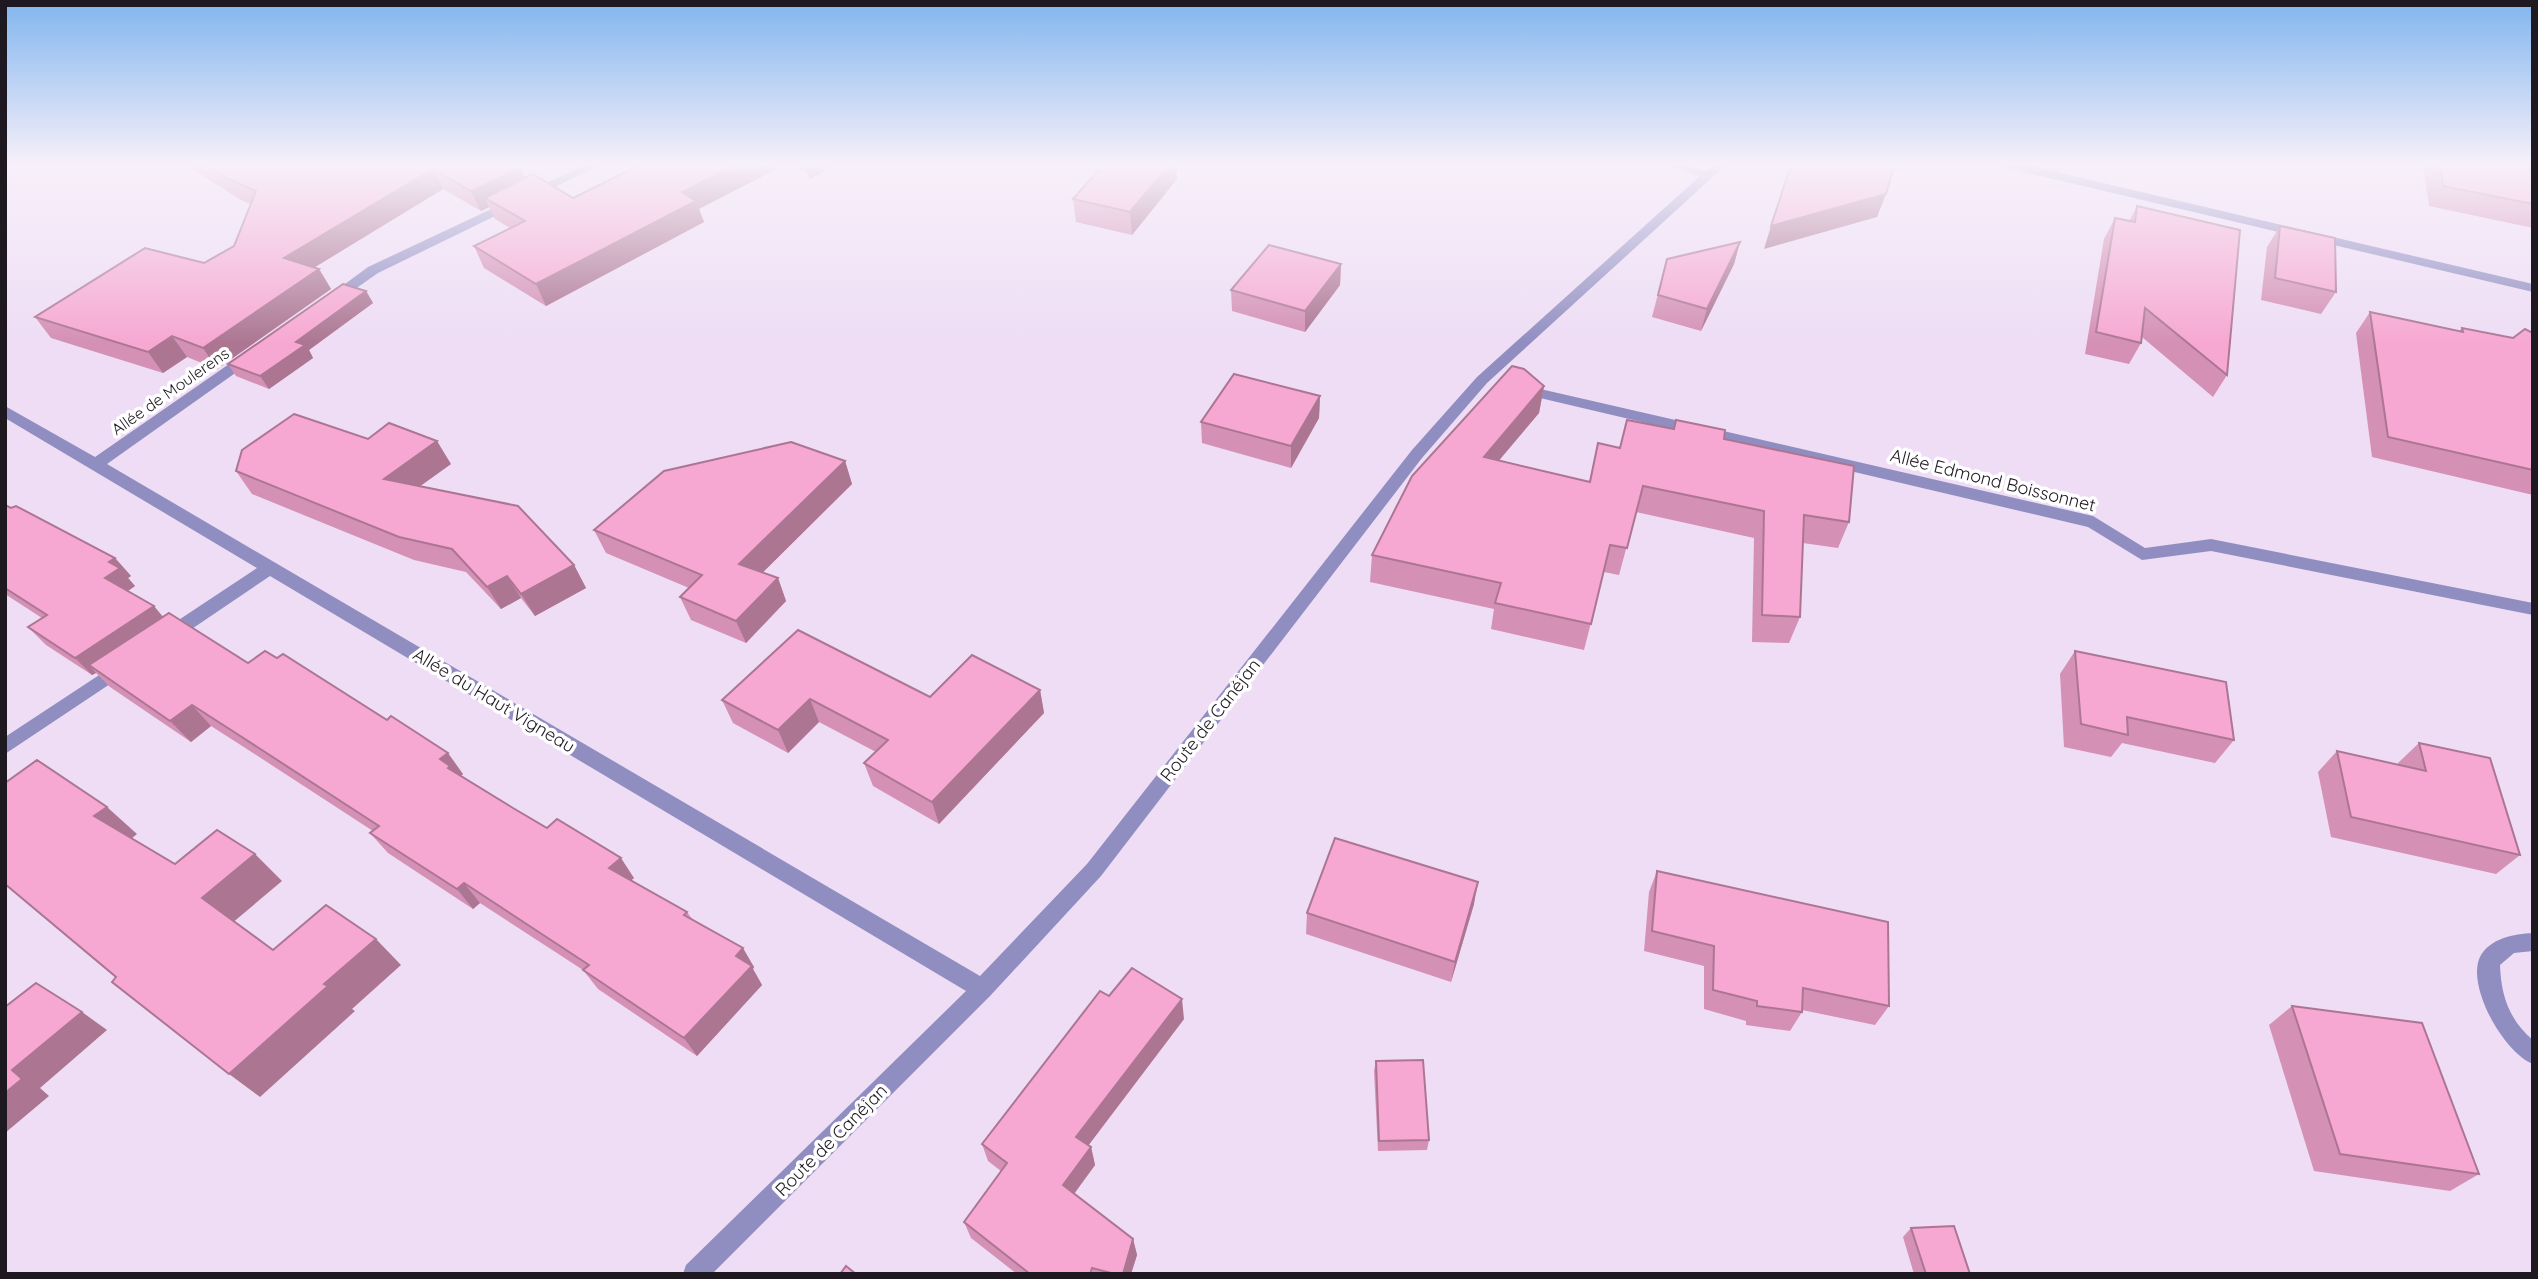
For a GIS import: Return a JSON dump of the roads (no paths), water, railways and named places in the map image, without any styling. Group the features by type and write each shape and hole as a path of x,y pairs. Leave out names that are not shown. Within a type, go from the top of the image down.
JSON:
{"street":[{"path":"318,309 373,270 470,224"},
{"name":"Route de Canéjan","path":"695,1274 982,989 1094,870 1417,454 1495,384 1659,224"},
{"path":"2260,224 2533,288"},
{"name":"Allée de Moulerens","path":"95,465 263,347"},
{"name":"Allée Edmond Boissonnet","path":"1495,384 2093,522 2142,554 2211,545 2533,609"},
{"name":"Allée du Haut Vigneau","path":"5,411 982,989"},
{"path":"155,645 270,567"},
{"path":"5,747 132,661"},
{"path":"2533,942 2510,944 2489,961 2489,988 2503,1023 2524,1048 2533,1054"}]}
